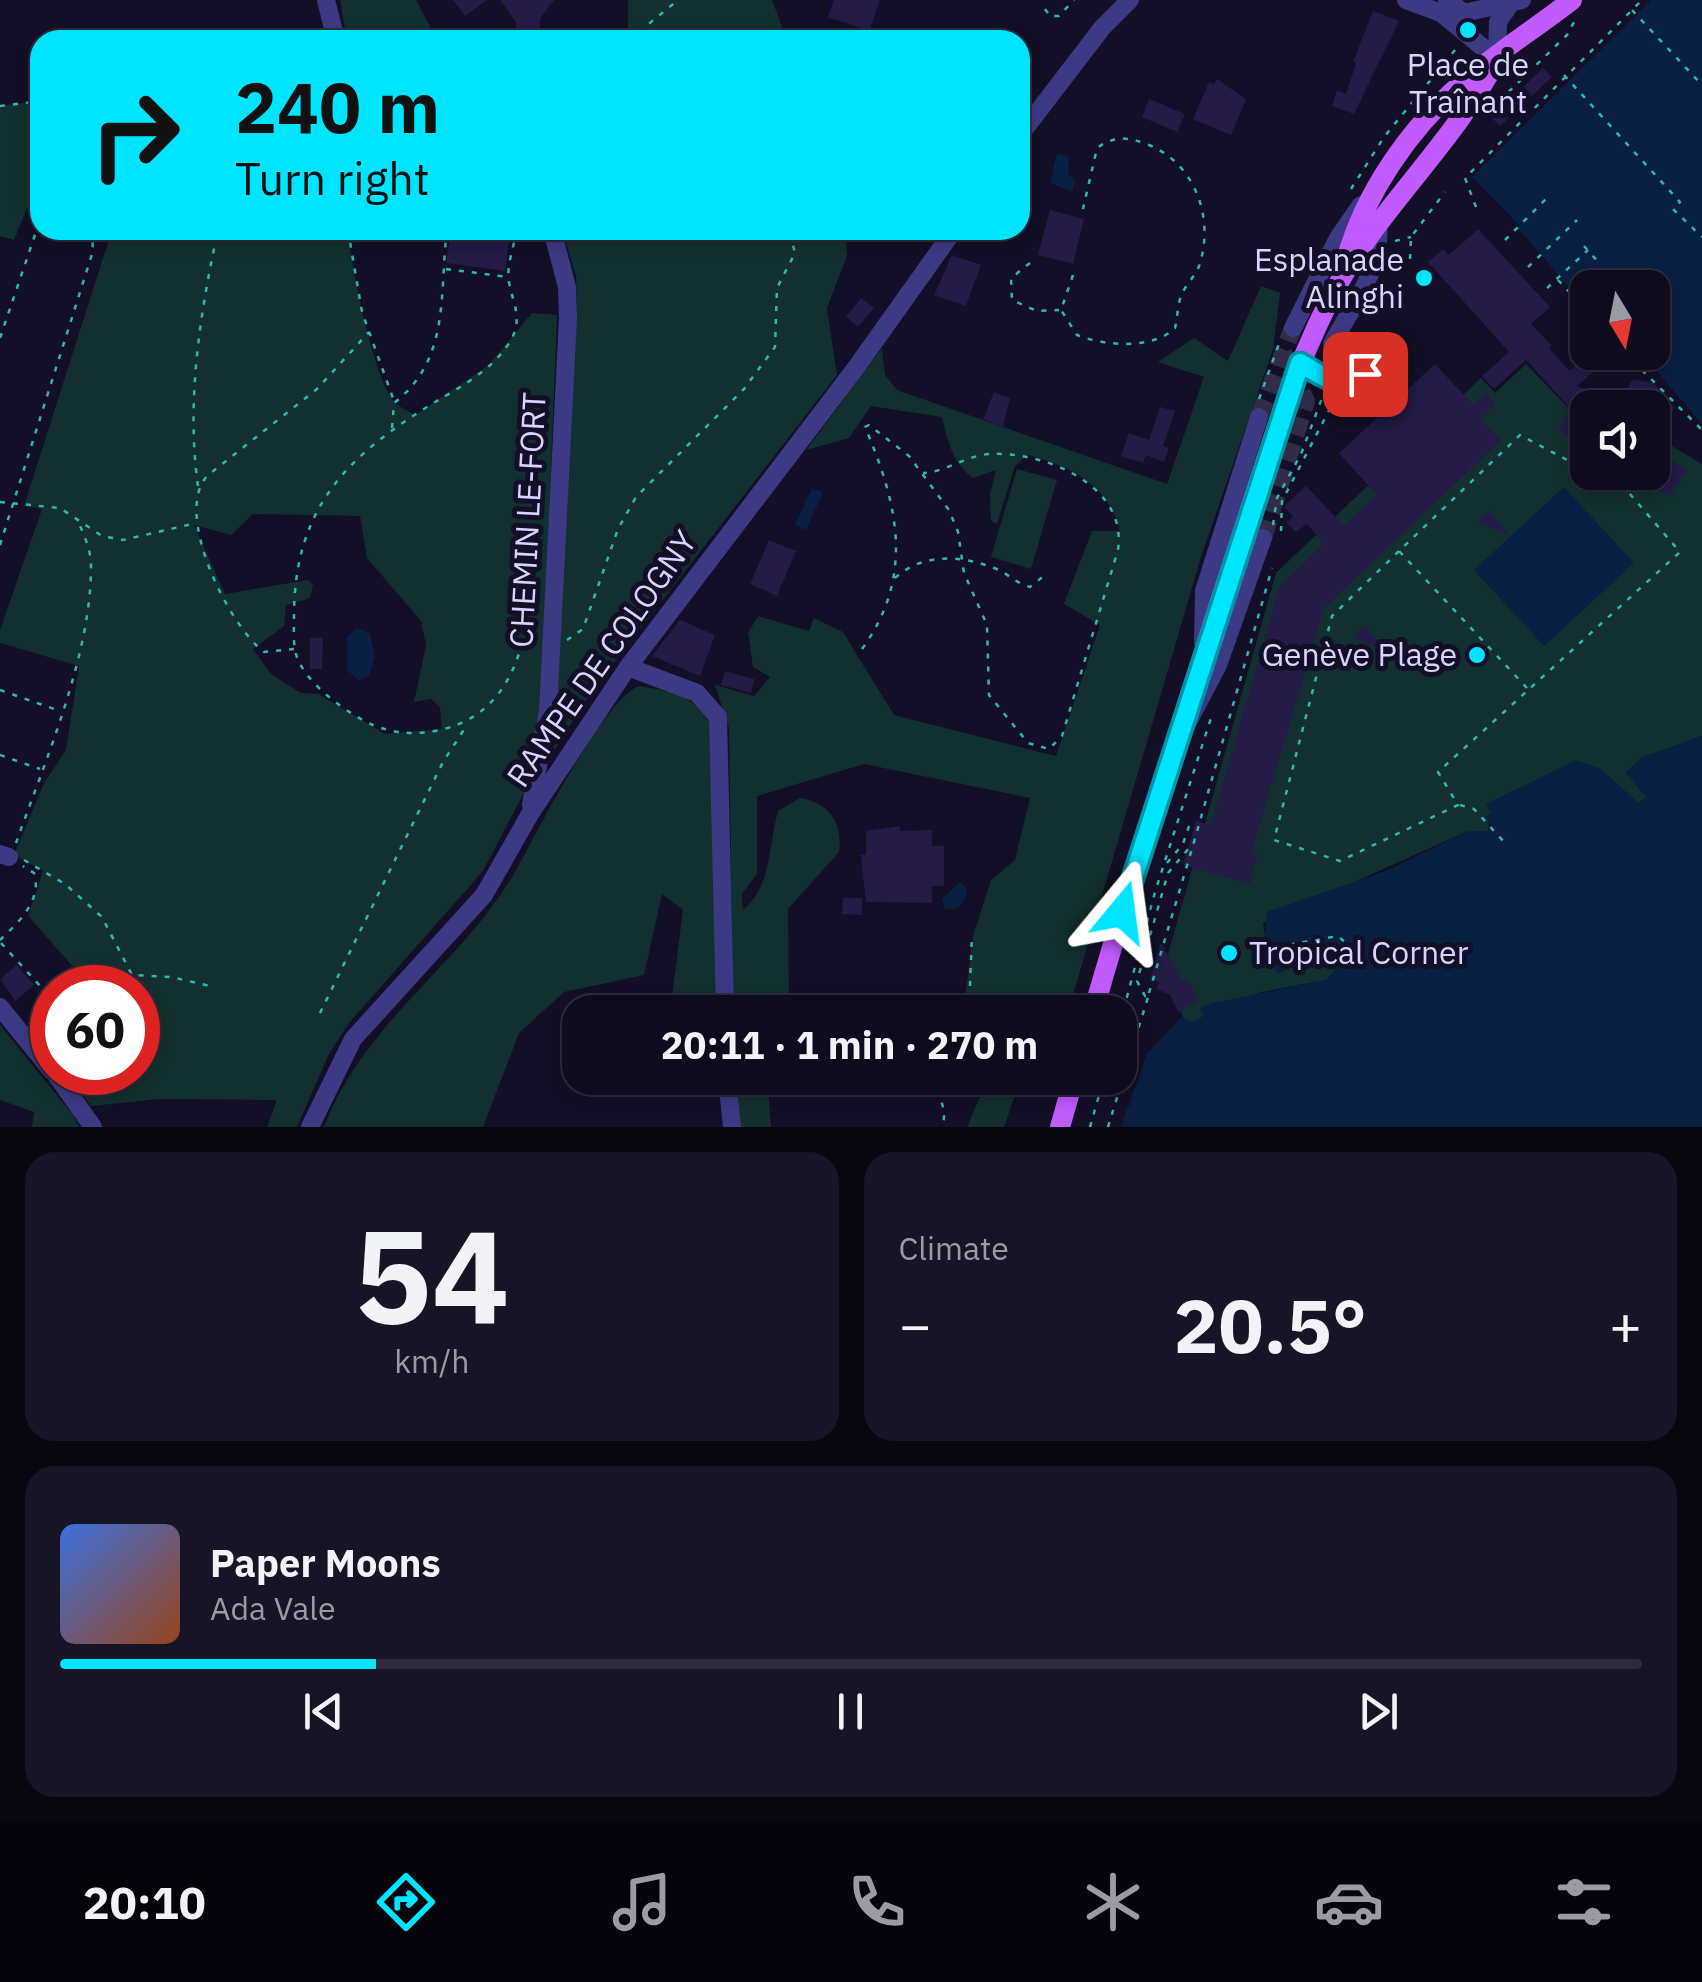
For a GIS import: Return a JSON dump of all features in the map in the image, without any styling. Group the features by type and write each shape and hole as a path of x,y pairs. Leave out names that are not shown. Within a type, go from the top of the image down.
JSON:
{"main road":[{"path":"1098,995 1168,760 1300,363 1343,273 1356,228 1378,185 1462,83 1574,9"},
{"path":"1343,273 1386,234 1436,145 1478,96 1497,59"},
{"path":"1060,1127 1069,1095"}],"street":[{"path":"326,0 334,30"},
{"path":"1030,122 1102,28 1130,0"},
{"path":"1406,0 1437,2 1464,13 1515,3"},
{"path":"1437,2 1497,59"},
{"path":"1497,59 1498,22 1515,3"},
{"path":"1293,328 1338,238 1378,185"},
{"path":"1332,344 1376,262 1386,234"},
{"name":"CHEMIN LE-FORT","path":"530,814 548,711 568,318 567,287 555,240"},
{"name":"RAMPE DE COLOGNY","path":"310,1127 353,1038 484,894 530,814 628,666 855,369 947,240"},
{"path":"1300,363 1342,385 1359,380 1374,358"},
{"path":"1202,656 1204,591 1259,417"},
{"path":"1168,760 1218,665 1270,540"},
{"path":"628,666 697,693 718,717 722,745 725,995"},
{"path":"0,1007 30,1044"},
{"path":"70,1095 93,1127"},
{"path":"729,1095 732,1127"}],"path":[{"path":"641,30 678,0"},
{"path":"1045,9 1056,16 1074,0"},
{"path":"1476,207 1465,178 1642,0"},
{"path":"1549,54 1574,9"},
{"path":"1632,10 1702,85"},
{"path":"1564,75 1680,202 1673,209 1702,237"},
{"path":"0,106 30,102"},
{"path":"1073,275 1061,310 1072,331 1093,341 1134,342 1166,335 1175,328 1181,294 1196,273 1205,243 1204,215 1189,177 1164,152 1129,138 1113,139 1094,153 1082,209"},
{"path":"1410,258 1411,237 1446,192"},
{"path":"1505,240 1550,195"},
{"path":"1528,267 1577,220"},
{"path":"1386,234 1411,237"},
{"path":"0,338 33,240"},
{"path":"0,545 93,251 92,240"},
{"path":"216,240 203,302 195,389 198,490 194,524 234,615 254,643 268,653 295,649"},
{"path":"349,240 351,266 368,332 394,402 392,430"},
{"path":"394,402 418,383 432,356 442,318 446,240"},
{"path":"469,722 410,734 378,727 334,699 307,672 295,649 296,576 316,512 341,471 504,350 515,331 518,314 510,277 516,240"},
{"path":"551,642 572,638 583,629 618,528 643,487 744,389 775,347 777,288 795,252 792,240"},
{"path":"1547,288 1586,248 1600,264"},
{"path":"1030,263 1011,278 1012,300 1038,311 1061,310"},
{"path":"444,268 510,277"},
{"path":"1558,278 1570,292"},
{"path":"198,490 208,476 334,374 368,332"},
{"path":"1642,370 1702,430"},
{"path":"1270,540 1282,501 1342,385"},
{"path":"862,649 878,625 894,579 899,540 896,511 864,427 875,426 923,473 953,518 962,561 987,626 989,695 1028,743 1049,749 1062,736 1118,550 1112,518 1087,482 1046,462 988,453 923,473"},
{"path":"1458,804 1340,861 1274,840 1332,616 1520,435 1570,462"},
{"path":"1506,843 1474,809 1458,804 1438,772 1680,552 1623,490"},
{"path":"320,1013 444,762 469,722 493,703 516,667 526,616 536,500"},
{"path":"0,502 60,508 102,536 122,540 194,524"},
{"path":"8,855 55,744 91,570 90,552 76,519"},
{"path":"1399,550 1528,688"},
{"path":"1137,1029 1274,557"},
{"path":"894,579 916,561 962,561 999,570 1030,587 1046,575"},
{"path":"0,690 62,712"},
{"path":"0,755 42,770"},
{"path":"1166,864 1182,844 1188,826"},
{"path":"1149,994 1145,996 1137,981 1164,885 1194,842"},
{"path":"8,855 34,873 37,882 24,917 0,941 30,974"},
{"path":"8,855 65,884 92,908 111,932 121,960 132,976 171,977 210,986"},
{"path":"970,995 972,934"},
{"path":"1264,948 1338,936 1348,946 1355,945"},
{"path":"939,1095 945,1108 942,1127"},
{"path":"1090,1127 1099,1095"},
{"path":"1108,1127 1117,1095"}],"green space":[{"path":"340,0 416,0 432,30 345,30"},
{"path":"628,0 772,0 783,30 628,30"},
{"path":"30,102 30,204 14,240 0,236 0,106"},
{"path":"109,240 350,240 358,293 379,370 395,403 415,415 489,365 532,313 557,315 544,645 539,713 526,789 483,871 349,1023 329,1054 297,1127 267,1127 277,1100 159,1099 91,1106 83,1095 160,1095 160,965 71,965 28,916 43,871 14,855 44,783 66,750 79,666 0,643 0,630 42,509 24,506","holes":["253,514 360,516 367,558 421,621 426,645 414,702 431,699 440,707 442,729 385,734 318,694 301,693 271,674 253,649 284,626 286,605 310,598 313,585 308,580 225,594 194,525 231,535"]},
{"path":"565,240 846,240 847,256 827,308 837,375 593,690 546,763 559,645 576,276"},
{"path":"1261,286 1280,293 1273,349 1201,557 1073,995 966,995 973,936 991,880 1015,860 1030,798 864,764 757,796 757,874 742,894 743,910 764,878 778,811 800,798 819,804 836,823 839,852 788,909 789,995 733,995 729,728 715,685 754,696 770,677 753,667 748,633 758,616 809,631 814,618 843,632 894,715 1056,756 1100,625 1064,604 1092,531 1120,531 1097,489 1072,471 1028,455 1015,466 997,524 991,521 990,494 996,470 973,478 966,472 952,451 942,417 871,406 849,438 806,450 882,348 885,375 897,390 1167,484 1204,377 1158,362 1194,338 1228,361"},
{"name":"Genève Plage","path":"1526,364 1570,409 1570,490 1670,490 1670,445 1702,464 1702,736 1641,758 1626,773 1647,798 1638,803 1599,768 1581,764 1486,805 1491,811 1488,831 1468,831 1263,923 1268,959 1301,965 1312,956 1327,954 1335,971 1326,980 1262,992 1193,1023 1186,1022 1171,994 1158,989 1276,573 1481,378 1495,393"},
{"path":"1017,469 1057,480 1031,569 991,557"},
{"path":"639,686 670,692 696,706 710,723 717,995 672,995 683,910 662,894 644,975 564,992 519,1033 483,1127 324,1127 364,1055 494,904 590,740 624,696"},
{"path":"0,1025 30,1062 30,1095 57,1095 79,1127 32,1127 34,1112 0,1100"},
{"path":"737,1095 768,1095 771,1127 741,1127"},
{"path":"981,1095 1015,1095 1004,1127 967,1127"}],"water":[{"path":"1651,0 1702,0 1702,424 1656,370 1670,370 1670,270 1570,270 1570,288 1519,225 1472,177"},
{"path":"1057,153 1069,157 1068,173 1075,181 1072,192 1050,183"},
{"path":"1564,487 1634,563 1544,646 1474,570"},
{"path":"812,488 823,493 806,530 795,525"},
{"path":"357,628 370,633 375,656 370,674 359,681 347,670 347,637"},
{"path":"1702,736 1702,1127 1121,1127 1132,1095 1137,1095 1137,1082 1147,1054 1182,1016 1193,1023 1203,1016 1200,1008 1213,1003 1326,980 1335,971 1327,955 1312,956 1278,974 1264,948 1267,912 1388,870 1468,831 1488,831 1491,825 1485,817 1491,811 1486,804 1576,760 1599,768 1639,803 1646,797 1626,773 1641,758"},
{"path":"960,882 967,888 964,901 958,907 945,909 942,899"}],"building":[{"path":"453,0 487,0 465,16"},
{"path":"500,0 554,0 541,17 539,30 515,30 516,22"},
{"path":"834,0 880,0 869,30 828,17"},
{"path":"1373,11 1399,21 1354,114 1332,106 1337,90 1346,94 1356,63 1353,62"},
{"path":"1543,68 1552,77 1500,126 1491,117"},
{"path":"1217,79 1246,99 1231,135 1193,119 1209,82 1214,84"},
{"path":"1149,99 1185,114 1177,132 1142,117"},
{"path":"1050,210 1084,219 1073,264 1038,255"},
{"path":"1478,229 1550,307 1531,324 1570,371 1592,370 1577,386 1588,390 1570,390 1570,408 1526,360 1494,389 1482,376 1509,352 1428,262 1443,249 1449,255"},
{"path":"449,240 509,240 505,271 446,263"},
{"path":"952,255 981,265 966,306 934,295"},
{"path":"861,298 874,308 858,327 846,317"},
{"path":"1435,364 1473,405 1486,393 1496,404 1480,419 1501,440 1324,608 1251,853 1257,855 1250,884 1183,865 1196,821 1211,825 1280,586 1324,544 1307,524 1296,532 1286,523 1293,517 1284,506 1306,486 1344,526 1377,495 1339,453"},
{"path":"1633,379 1654,383 1660,390 1627,390"},
{"path":"994,392 1010,398 1003,427 983,419"},
{"path":"1160,407 1175,411 1163,446 1169,448 1164,462 1146,455 1143,463 1121,456 1129,433 1149,440"},
{"path":"1570,408 1570,439 1559,430"},
{"path":"1670,460 1686,469 1670,496 1657,490 1670,490"},
{"path":"1489,511 1510,535 1477,522"},
{"path":"769,540 796,551 777,596 750,584"},
{"path":"680,620 715,635 700,676 652,656"},
{"path":"1365,626 1386,651 1353,637"},
{"path":"310,638 323,638 322,669 310,669"},
{"path":"725,671 754,679 751,693 721,685"},
{"path":"900,826 900,831 932,830 932,846 944,846 944,886 932,886 932,903 866,902 861,855 866,855 866,831"},
{"path":"843,898 862,898 862,915 842,914"},
{"path":"1161,942 1182,981 1187,979 1199,1000 1178,1012 1170,995 1157,989 1159,982 1150,979"},
{"path":"17,965 30,980 30,988 15,1001 0,979"}],"tunnel":[{"path":"1259,417 1293,328"},
{"path":"1263,538 1306,401 1283,353"}],"place":[{"name":"Place de Traînant","path":"1468,30"},
{"name":"Esplanade Alinghi","path":"1424,278"},
{"name":"Genève Plage","path":"1477,655"},
{"name":"Tropical Corner","path":"1229,953"}],"route":[{"path":"1122,912 1300,363 1342,385 1352,384 1365,374"}]}
